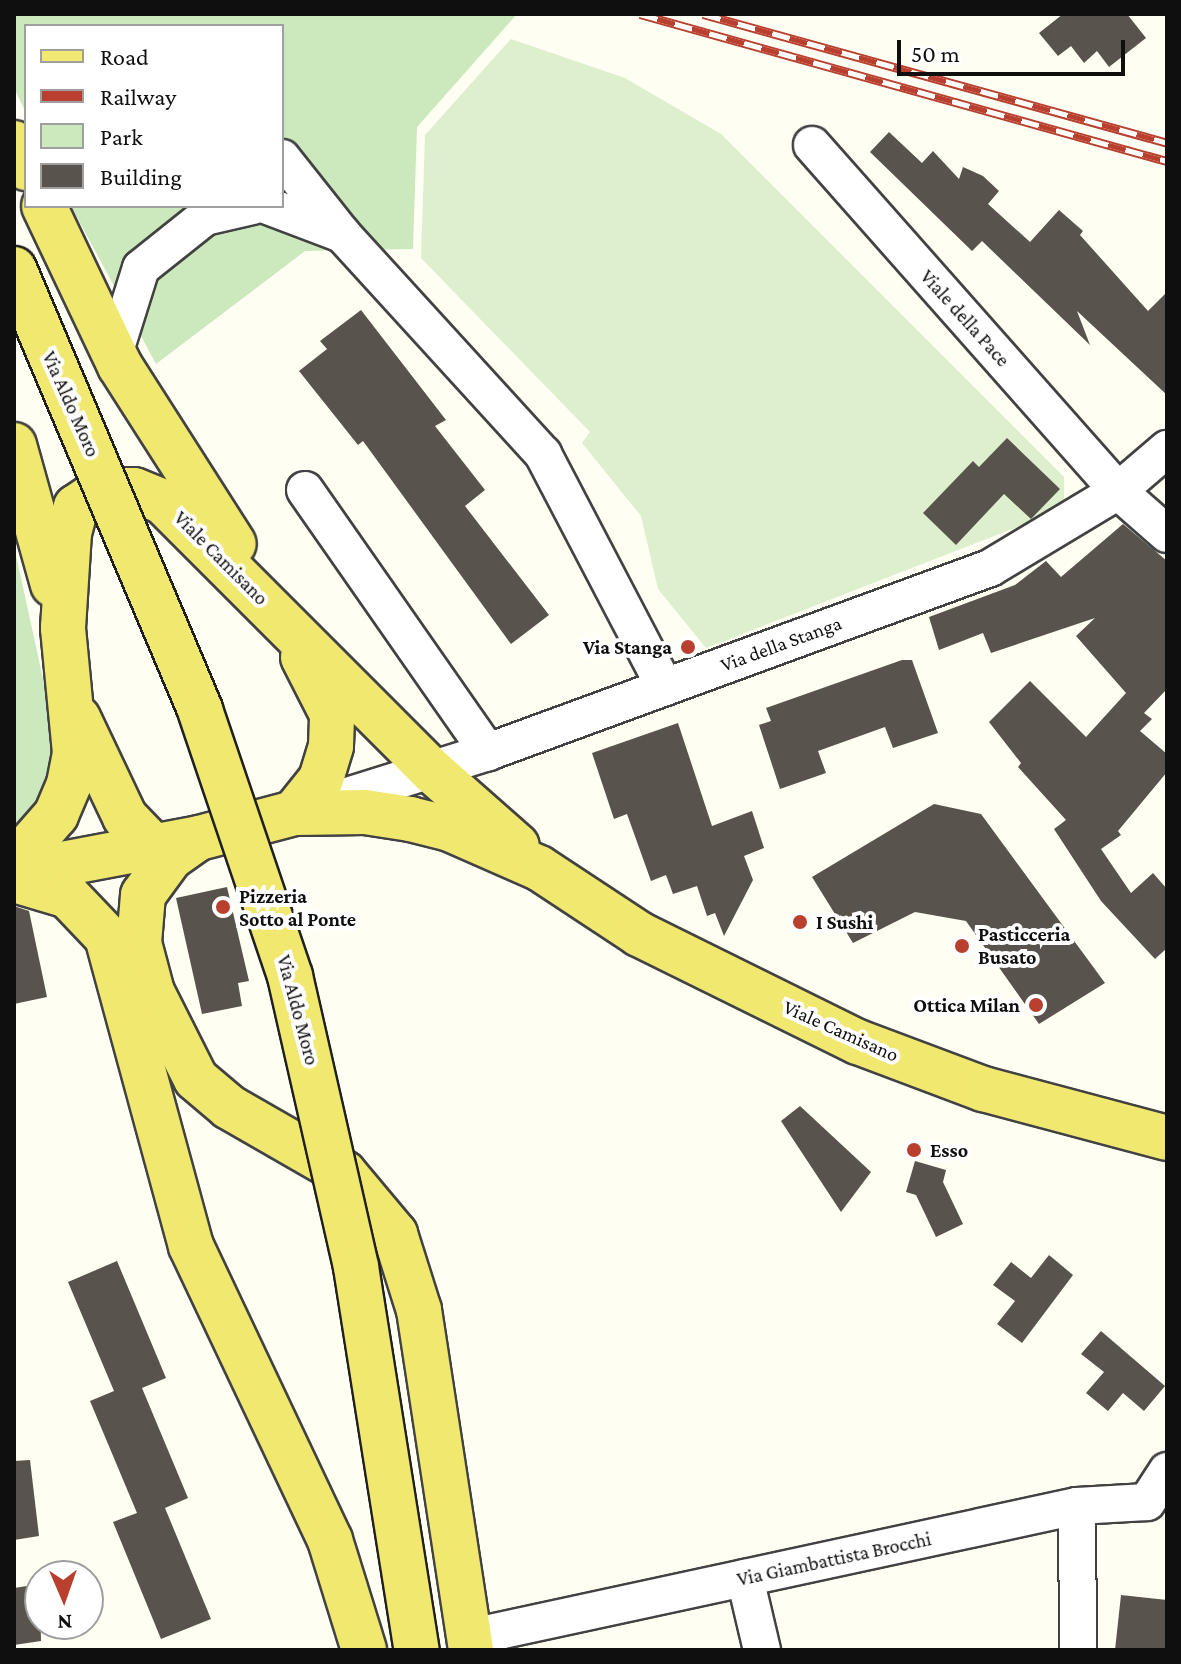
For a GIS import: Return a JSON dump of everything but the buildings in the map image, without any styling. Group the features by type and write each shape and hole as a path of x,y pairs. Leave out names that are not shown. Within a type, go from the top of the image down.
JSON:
{"main road":[{"path":"14,143 24,164"},
{"path":"45,208 114,354 286,623"},
{"name":"Via Aldo Moro","path":"14,269 168,626 231,794 290,976 356,1267 417,1650"},
{"path":"14,445 63,628"},
{"name":"Viale Camisano","path":"14,863 56,815 69,784 74,709 63,628 65,571 76,507 101,490 134,490 163,502 432,771 539,868 639,934 858,1042 983,1089 1167,1138"},
{"name":"Viale Camisano","path":"286,623 332,714 331,746 321,779 294,813"},
{"name":"Viale Camisano","path":"74,709 125,817 154,847"},
{"name":"Viale Camisano","path":"14,873 199,838 294,813 365,812 450,829 539,868"},
{"path":"199,838 171,857 143,895 139,943 169,1033 196,1079 210,1094"},
{"path":"14,880 68,896 107,937 169,1154 191,1246 330,1540 364,1650"},
{"path":"169,1154 169,1126 181,1098 196,1090 210,1094 333,1164 365,1193 395,1234 419,1310 482,1645"}],"street":[{"name":"Viale della Pace","path":"812,145 1118,491 1167,534"},
{"path":"284,161 343,235 543,454 665,687"},
{"path":"114,354 141,268 205,217 244,208"},
{"path":"273,208 343,235"},
{"path":"1118,491 1167,449"},
{"path":"305,490 488,752"},
{"name":"Via della Stanga","path":"294,813 488,752 990,568 1118,491"},
{"name":"Via Giambattista Brocchi","path":"482,1645 745,1578 1077,1506 1157,1509 1167,1471"},
{"path":"1077,1506 1078,1650"},
{"path":"745,1578 762,1650"}],"green space":[{"path":"14,14 517,14 417,127 413,249 305,251 156,364 72,208 284,208 284,24 24,24 24,109 14,88"},
{"path":"511,39 625,78 721,134 1064,477 1064,509 706,648 658,589 641,516 582,443 590,432 421,258 425,135"},
{"path":"14,546 55,734 53,771 38,802 14,825"}],"railway":[{"path":"640,14 1167,161"},
{"path":"703,14 1167,143"}],"place":[{"name":"Via Stanga","path":"688,647"},
{"name":"Pizzeria Sotto al Ponte","path":"223,907"},
{"name":"I Sushi","path":"800,922"},
{"name":"Pasticceria Busato","path":"962,946"},
{"name":"Ottica Milan","path":"1036,1005"},
{"name":"Esso","path":"914,1150"}]}
